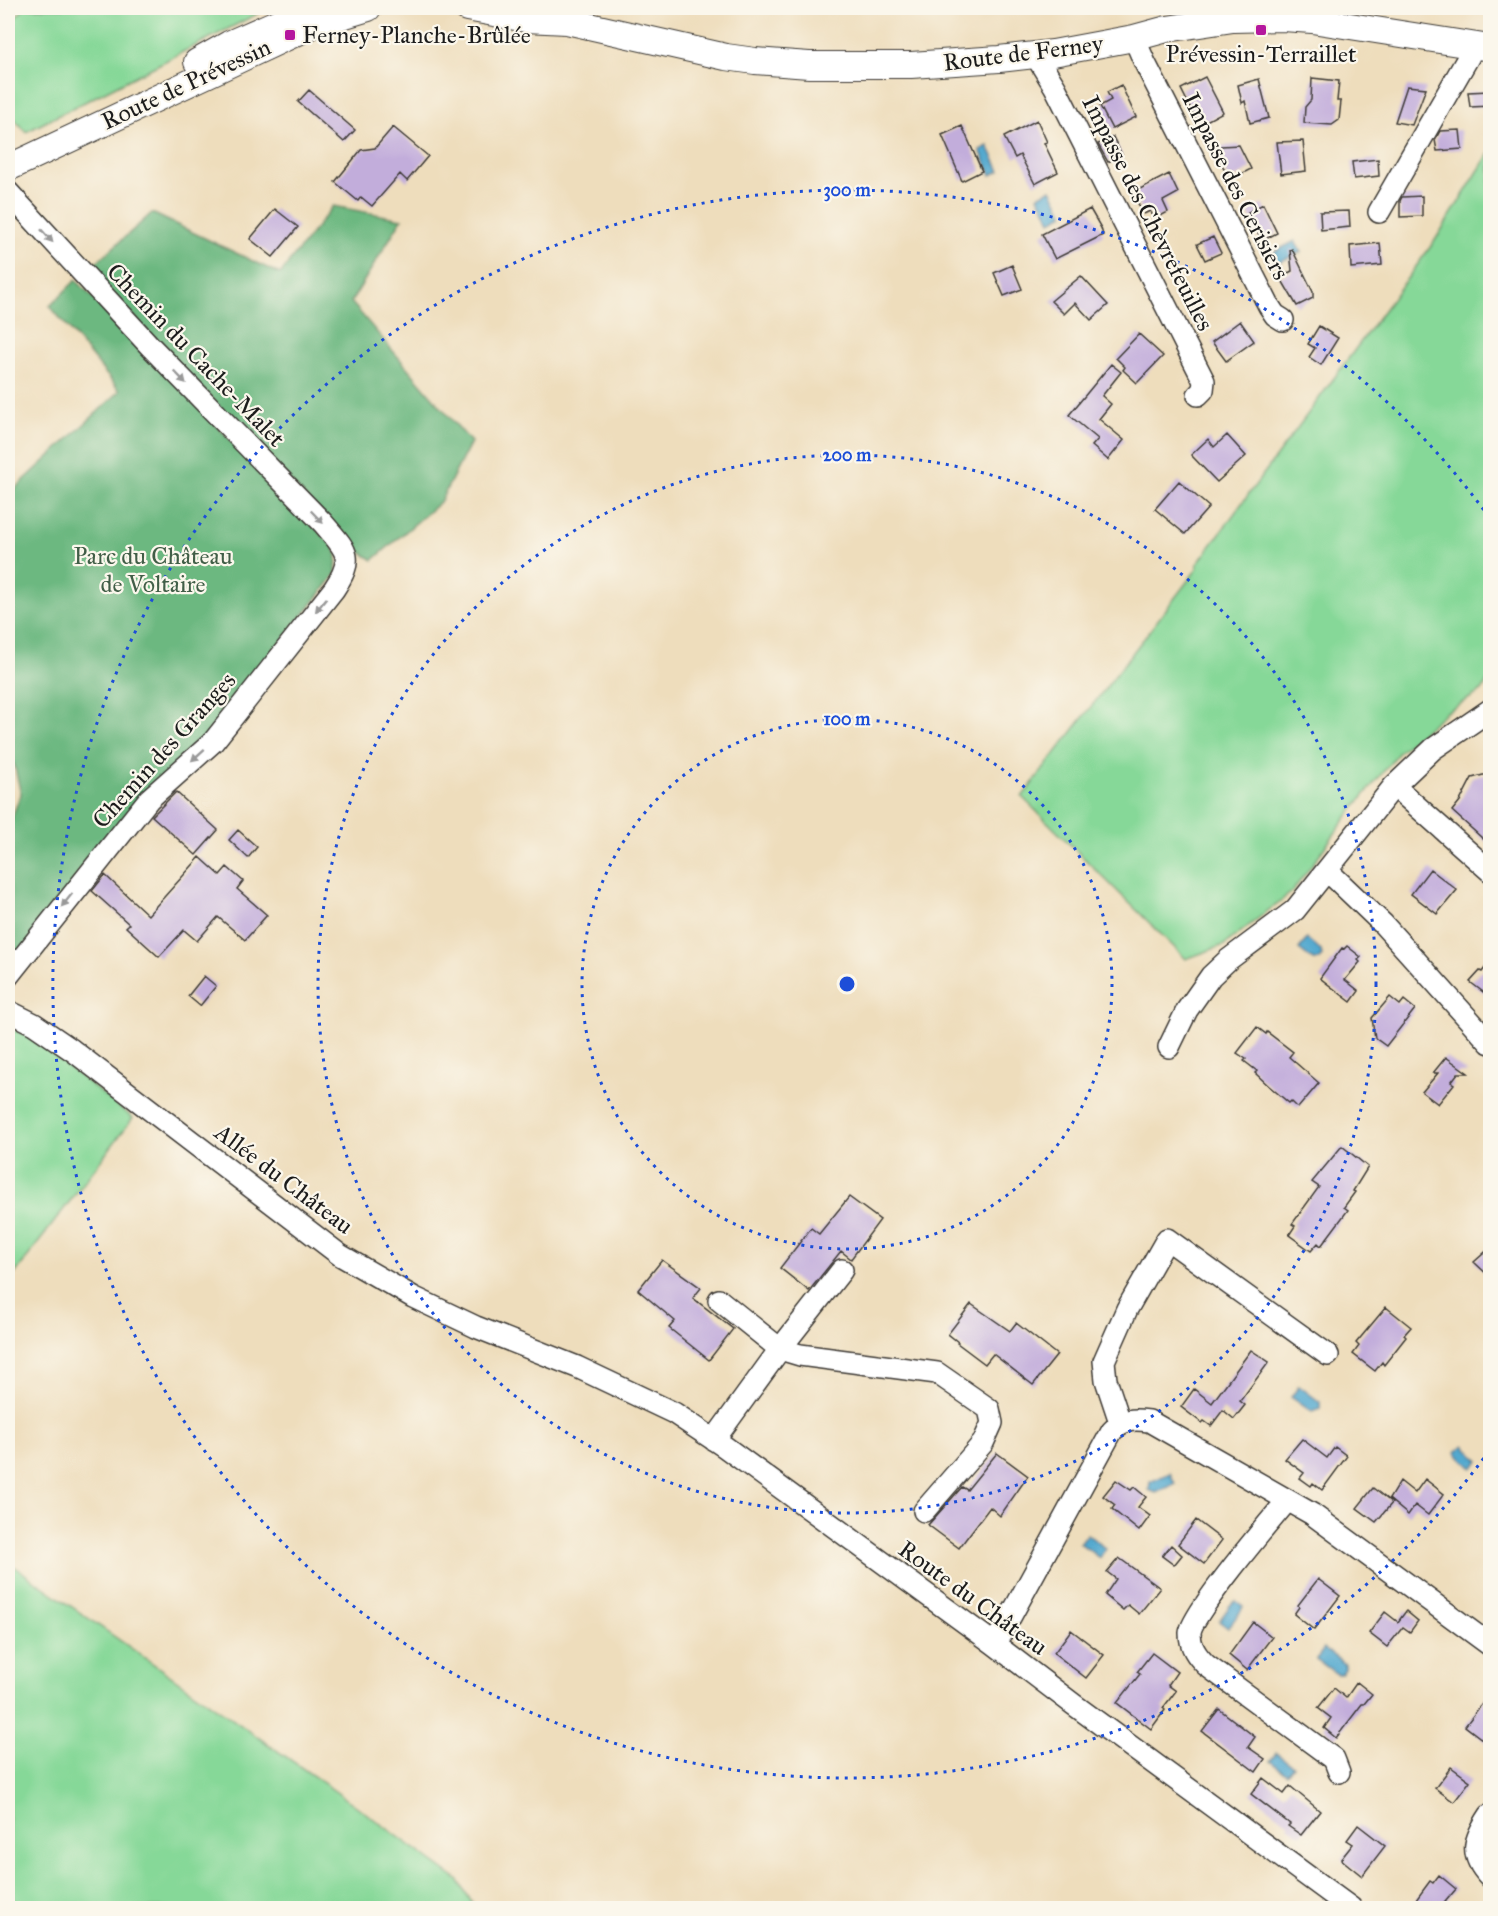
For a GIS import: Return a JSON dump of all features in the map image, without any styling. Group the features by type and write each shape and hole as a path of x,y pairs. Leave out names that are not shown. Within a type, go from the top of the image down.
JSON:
{"main road":[{"name":"Route de Prévessin","path":"8,152 69,131 229,44 310,8"},
{"name":"Route de Prévessin","path":"8,168 315,24 368,8"},
{"path":"467,8 526,19 567,21"},
{"path":"538,8 567,21"},
{"name":"Route de Ferney","path":"567,21 688,49 755,61 809,65 911,65 1036,56 1167,29 1233,20 1298,18 1482,47"}],"street":[{"path":"1127,39 1242,276"},
{"name":"Impasse des Cerisiers","path":"1127,39 1145,63 1269,306 1275,315 1283,320"},
{"path":"1379,212 1469,56 1482,47"},
{"name":"Impasse des Chèvrefeuilles","path":"1036,56 1055,87 1204,381 1203,390 1198,395"},
{"name":"Chemin du Cache-Malet","path":"8,192 150,346 323,523 341,543 346,554"},
{"name":"Chemin des Granges","path":"8,976 149,799 213,742 334,589 345,573 346,554"},
{"path":"1169,1047 1186,1010 1211,976 1228,960 1295,910 1394,786 1433,749 1491,710"},
{"path":"1394,786 1491,871"},
{"path":"1326,872 1383,924 1491,1043"},
{"name":"Allée du Château","path":"8,1011 34,1024 72,1050 340,1255 423,1302 476,1328 549,1355"},
{"path":"1120,1422 1106,1380 1104,1361 1127,1309 1167,1239 1328,1355"},
{"path":"714,1440 780,1349 842,1270"},
{"path":"719,1300 780,1349 800,1355 937,1373 989,1409 992,1424 983,1443 924,1511"},
{"name":"Route du Château","path":"549,1355 638,1394 674,1413 714,1440 1351,1908"},
{"path":"993,1643 1002,1632 1112,1431 1120,1422 1134,1419 1149,1421 1312,1514 1491,1645"},
{"path":"1287,1500 1202,1607 1190,1631 1192,1643 1195,1653 1206,1665 1334,1759 1339,1772"},
{"path":"1491,1815 1479,1832 1475,1848 1480,1866 1491,1877"}],"green space":[{"path":"25,8 269,8 26,132 8,112 8,24"},
{"path":"1490,152 1490,676 1482,691 1446,712 1400,751 1350,813 1292,892 1224,945 1186,959 1022,797 1197,569 1198,563 1434,242"},
{"path":"333,206 402,219 351,302 471,442 440,502 373,560 353,547 88,270 152,213 280,274"},
{"name":"Parc du Château de Voltaire","path":"76,280 334,547 337,555 336,574 209,733 8,966 8,827 21,794 14,764 8,761 8,495 120,391 50,306"},
{"path":"8,1027 29,1036 133,1118 8,1283"},
{"path":"8,1562 352,1803 459,1881 475,1908 8,1908"}],"water":[{"path":"988,146 1000,171 991,175 980,150"},
{"path":"1051,189 1064,214 1051,221 1038,196"},
{"path":"1295,241 1301,252 1277,263 1273,262 1270,257 1272,253"},
{"path":"1307,939 1321,951 1322,956 1318,960 1313,960 1299,949"},
{"path":"1299,1386 1320,1402 1320,1409 1312,1412 1291,1397"},
{"path":"1464,1445 1479,1461 1472,1468 1456,1452"},
{"path":"1170,1473 1175,1484 1156,1493 1149,1490 1150,1482"},
{"path":"1087,1534 1106,1549 1099,1558 1080,1543"},
{"path":"1236,1601 1243,1606 1228,1628 1219,1621"},
{"path":"1324,1649 1345,1664 1345,1669 1341,1674 1337,1674 1316,1659"},
{"path":"1276,1753 1293,1766 1287,1774 1270,1761"}],"building":[{"path":"1205,77 1223,112 1199,125 1181,89"},
{"path":"1312,78 1339,81 1337,101 1341,101 1339,120 1332,125 1304,123 1305,107 1311,100"},
{"path":"1259,79 1269,118 1250,123 1245,101 1242,103 1238,85"},
{"path":"1121,85 1136,117 1112,129 1100,106 1111,100 1107,92"},
{"path":"1407,86 1426,88 1412,125 1395,122"},
{"path":"309,90 355,130 344,142 298,102"},
{"path":"1490,91 1491,106 1470,107 1468,92"},
{"path":"1037,120 1047,142 1044,143 1058,172 1035,184 1020,155 1015,158 1004,137"},
{"path":"962,126 982,171 962,181 942,135"},
{"path":"393,127 428,156 407,181 400,174 372,206 361,197 358,201 335,182 361,150 375,148"},
{"path":"1460,130 1462,149 1437,151 1435,140 1440,131"},
{"path":"1113,137 1122,155 1108,162 1098,144"},
{"path":"1303,141 1306,171 1281,174 1277,142"},
{"path":"1239,145 1251,169 1230,180 1214,156 1214,150 1221,146"},
{"path":"1378,159 1379,176 1354,179 1352,162"},
{"path":"1169,174 1178,193 1163,201 1168,212 1155,219 1150,211 1144,214 1132,193"},
{"path":"1422,196 1422,216 1400,217 1402,197"},
{"path":"1263,204 1277,233 1262,241 1248,212"},
{"path":"275,209 298,227 273,257 250,239"},
{"path":"1090,209 1103,235 1055,259 1042,234"},
{"path":"1349,211 1350,227 1321,230 1320,212"},
{"path":"1213,237 1221,253 1205,260 1197,244"},
{"path":"1380,243 1382,265 1351,268 1350,246"},
{"path":"1292,249 1313,292 1313,298 1297,306 1280,277 1292,271 1290,250"},
{"path":"1012,265 1022,289 1004,296 994,273"},
{"path":"1081,276 1108,305 1091,320 1075,303 1064,314 1051,301"},
{"path":"1240,321 1254,341 1226,361 1212,342"},
{"path":"1319,326 1338,338 1321,365 1309,357 1315,348 1308,344"},
{"path":"1139,334 1163,356 1137,383 1123,370 1125,367 1116,358"},
{"path":"1111,364 1121,372 1102,396 1111,404 1099,419 1124,440 1108,460 1092,446 1098,439 1069,415"},
{"path":"1227,435 1246,456 1217,482 1191,455 1208,439 1214,447"},
{"path":"1179,481 1209,507 1185,534 1155,509"},
{"path":"1491,775 1491,846 1452,811 1472,778"},
{"path":"176,792 218,830 196,855 152,816"},
{"path":"238,830 257,847 248,858 229,840"},
{"path":"200,857 220,875 227,867 243,881 237,889 267,915 245,940 218,917 197,941 184,930 159,957 126,927 129,924 92,891 105,875 148,915"},
{"path":"1430,869 1457,890 1437,914 1411,894"},
{"path":"1347,946 1361,957 1358,960 1360,962 1345,980 1359,991 1351,1002 1320,978 1342,948"},
{"path":"1491,960 1491,998 1470,982"},
{"path":"204,976 216,986 200,1006 188,996"},
{"path":"1390,997 1400,1005 1404,1000 1415,1009 1386,1046 1375,1038 1372,1018"},
{"path":"1257,1027 1293,1052 1289,1057 1319,1083 1298,1108 1269,1086 1255,1073 1257,1071 1244,1061 1246,1059 1237,1053"},
{"path":"1446,1057 1468,1073 1458,1073 1451,1082 1454,1084 1438,1104 1422,1092 1438,1073 1433,1073"},
{"path":"1342,1146 1368,1167 1344,1207 1348,1210 1321,1246 1318,1243 1311,1251 1289,1235 1295,1226 1292,1224 1319,1187 1312,1182"},
{"path":"849,1197 880,1220 851,1259 841,1251 809,1291 780,1268 811,1228 819,1234"},
{"path":"1491,1247 1491,1278 1474,1262"},
{"path":"662,1260 701,1288 693,1298 733,1329 709,1360 669,1328 675,1321 638,1290"},
{"path":"971,1304 1010,1331 1016,1323 1057,1355 1033,1385 993,1354 985,1364 948,1334"},
{"path":"1386,1307 1411,1327 1384,1365 1382,1362 1375,1371 1353,1354 1359,1346 1356,1343"},
{"path":"1251,1350 1269,1362 1240,1401 1245,1405 1234,1419 1223,1410 1211,1426 1204,1421 1202,1423 1181,1407 1194,1389 1212,1403"},
{"path":"1302,1439 1327,1458 1335,1447 1347,1456 1322,1490 1313,1483 1311,1486 1300,1478 1304,1473 1285,1459"},
{"path":"997,1453 1028,1476 1000,1516 990,1507 959,1548 928,1525 962,1487 967,1490"},
{"path":"1425,1479 1444,1494 1428,1515 1415,1505 1408,1515 1389,1499 1400,1481 1415,1493"},
{"path":"1116,1480 1131,1490 1134,1487 1146,1497 1138,1507 1150,1516 1139,1531 1112,1509 1115,1505 1103,1496"},
{"path":"1373,1488 1392,1503 1376,1522 1357,1508"},
{"path":"1196,1520 1222,1540 1204,1564 1178,1544"},
{"path":"1171,1545 1182,1555 1174,1565 1162,1556"},
{"path":"1119,1558 1160,1588 1139,1614 1128,1605 1123,1610 1105,1595 1116,1579 1107,1572"},
{"path":"1318,1579 1340,1596 1314,1630 1294,1614"},
{"path":"1406,1611 1418,1621 1410,1632 1403,1627 1387,1647 1369,1633 1385,1612 1398,1622"},
{"path":"1253,1622 1272,1637 1247,1670 1229,1655"},
{"path":"1071,1630 1104,1655 1086,1678 1054,1653"},
{"path":"1152,1653 1177,1672 1168,1685 1176,1691 1151,1729 1117,1703 1140,1674 1137,1672"},
{"path":"1357,1682 1372,1694 1336,1738 1324,1728 1331,1718 1318,1708 1334,1688 1346,1698"},
{"path":"1491,1692 1491,1746 1465,1726"},
{"path":"1219,1709 1255,1737 1248,1747 1265,1759 1256,1772 1202,1731"},
{"path":"1451,1767 1470,1781 1454,1802 1435,1788"},
{"path":"1263,1778 1284,1794 1290,1786 1320,1811 1301,1835 1251,1794"},
{"path":"1358,1825 1385,1846 1362,1876 1341,1859 1353,1844 1347,1840"},
{"path":"1439,1875 1456,1889 1440,1908 1410,1908 1430,1881 1433,1883"}],"place":[{"name":"Prévessin-Terraillet","path":"1261,30"},
{"name":"Ferney-Planche-Brûlée","path":"290,35"}]}
